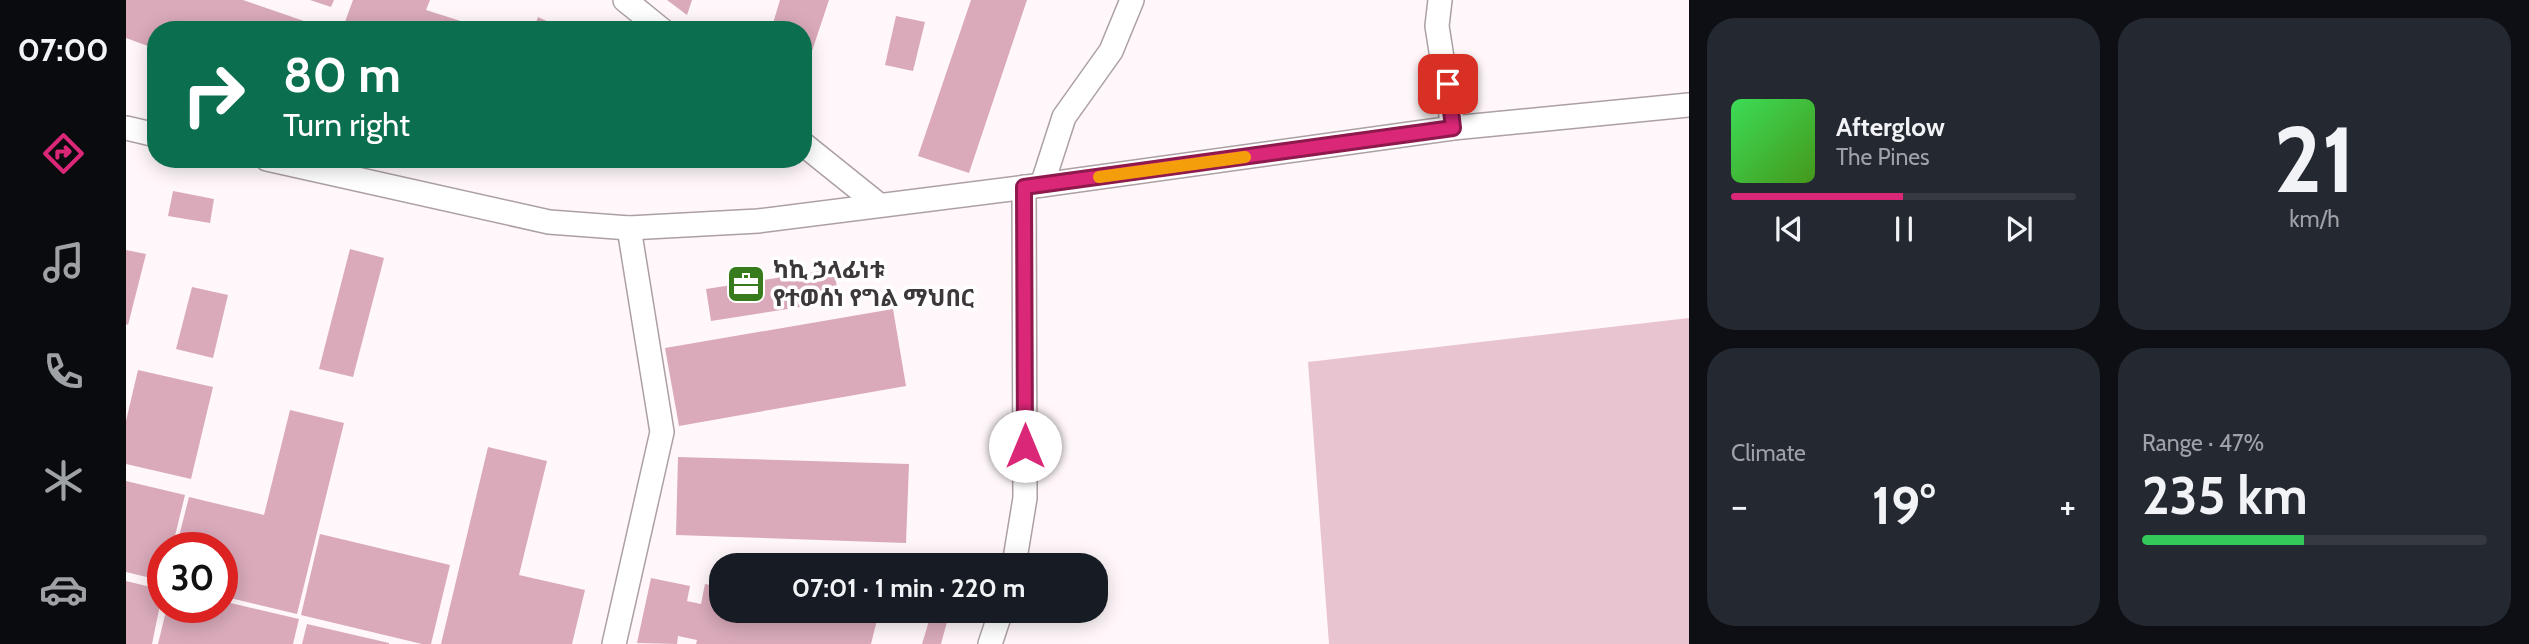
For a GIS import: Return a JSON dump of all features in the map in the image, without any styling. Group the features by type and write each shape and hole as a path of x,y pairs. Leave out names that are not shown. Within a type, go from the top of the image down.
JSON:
{"street":[{"path":"1016,553 1025,498 1033,186 1063,117 1111,51 1132,0"},
{"path":"1440,0 1437,26 1445,62 1453,128"},
{"path":"627,1 651,21"},
{"path":"307,168 549,222 629,228 758,221 1453,128 1689,105"},
{"path":"126,128 147,133"},
{"path":"812,151 878,205"},
{"path":"614,644 662,432 629,228"},
{"path":"990,644 997,623"}],"shaded area":[{"path":"1689,318 1689,644 1329,644 1308,362"}],"building":[{"path":"126,0 243,0 304,21 147,21 147,46 126,38"},
{"path":"310,0 334,0 331,7"},
{"path":"353,0 430,0 426,10 461,21 345,21"},
{"path":"667,0 692,0 687,15"},
{"path":"780,0 829,0 812,51 812,21 774,21"},
{"path":"971,0 1027,0 969,173 918,156"},
{"path":"896,16 925,22 913,71 885,65"},
{"path":"173,191 214,199 210,223 168,216"},
{"path":"350,249 384,258 353,377 319,369"},
{"path":"126,250 146,254 128,325 126,324"},
{"path":"834,269 839,301 711,321 706,289"},
{"path":"192,287 228,295 213,358 176,349"},
{"path":"893,309 906,386 679,426 665,348"},
{"path":"138,370 213,387 191,479 126,464 126,421"},
{"path":"290,410 344,423 297,614 238,600 238,532 180,532 189,497 264,515"},
{"path":"488,447 547,461 519,575 585,590 572,644 441,644"},
{"path":"678,457 909,464 906,543 676,535"},
{"path":"126,481 185,495 176,532 147,532 147,577 126,572"},
{"path":"320,534 450,565 431,644 301,615"},
{"path":"651,578 690,586 687,601 701,604 705,584 709,585 709,623 876,623 871,644 696,644 697,640 678,636 677,644 637,643"},
{"path":"126,581 147,586 147,623 156,623 152,644 126,644"},
{"path":"238,605 299,619 293,644 158,644 163,623 238,623"},
{"path":"928,623 947,623 941,644 922,644"},
{"path":"307,624 389,643 389,644 302,644"}],"slow traffic":[{"path":"1099,177 1245,157"}],"place":[{"name":"ካኪ ኃላፊነቱ የተወሰነ የግል ማህበር","path":"746,284"}],"route":[{"path":"1025,446 1024,187 1453,128 1448,84"}]}
